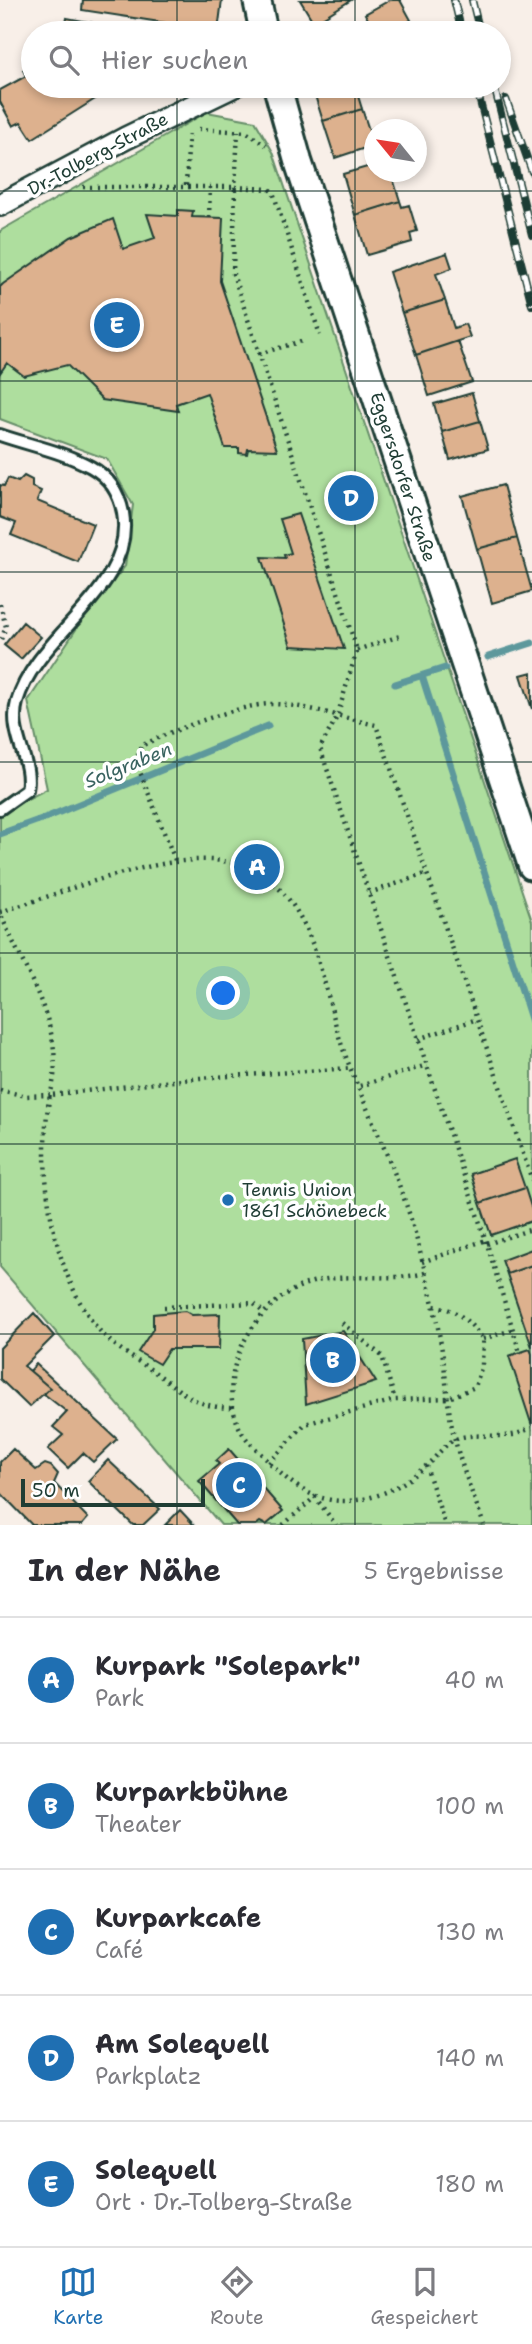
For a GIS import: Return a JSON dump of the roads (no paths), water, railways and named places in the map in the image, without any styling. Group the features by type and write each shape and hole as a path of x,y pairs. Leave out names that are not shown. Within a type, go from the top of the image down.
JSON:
{"street":[{"path":"257,0 261,21"},
{"name":"Dr.-Tolberg-Straße","path":"0,205 126,138 209,98"},
{"name":"Eggersdorfer Straße","path":"280,98 298,161 532,866"}],"lane":[{"path":"0,435 89,466 109,480 120,500 124,544 114,568 31,671 17,702 13,726 29,777 27,790 0,809"}],"waterway":[{"name":"Solgraben","path":"488,657 532,643"},
{"name":"Solgraben","path":"395,684 445,668"},
{"path":"422,676 532,1022"},
{"name":"Solgraben","path":"0,834 268,726"}],"railway":[{"path":"454,0 459,21"},
{"path":"472,0 477,21"},
{"path":"479,98 532,305"},
{"path":"497,98 532,235"},
{"path":"506,99 532,172"}],"place":[{"name":"Solequell","path":"117,325"},
{"name":"Am Solequell","path":"351,498"},
{"name":"Kurpark \"Solepark\"","path":"257,867"},
{"name":"Tennis Union 1861 Schönebeck","path":"228,1200"},
{"name":"Kurparkbühne","path":"333,1360"},
{"name":"Kurparkcafe","path":"239,1485"}]}
